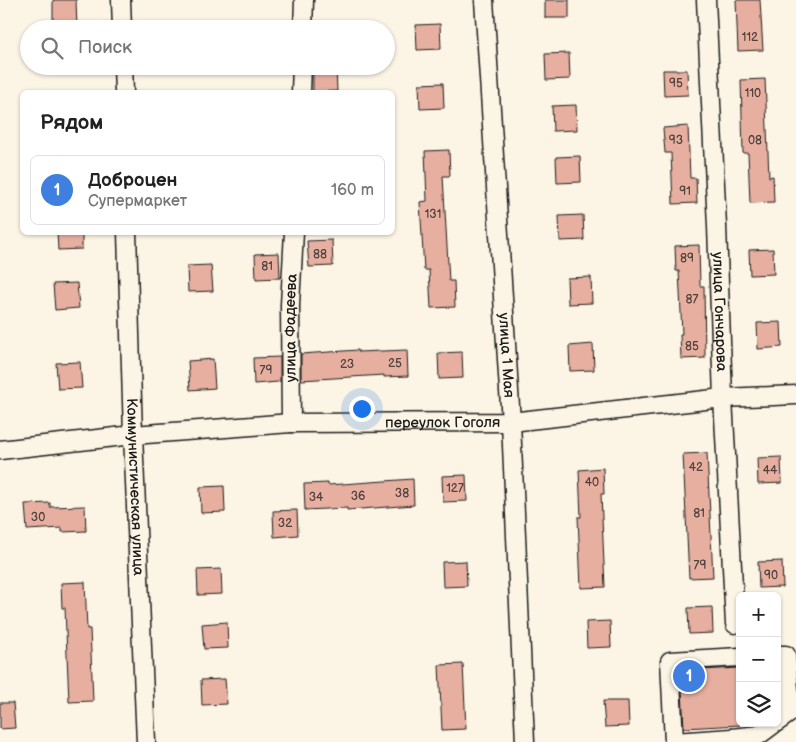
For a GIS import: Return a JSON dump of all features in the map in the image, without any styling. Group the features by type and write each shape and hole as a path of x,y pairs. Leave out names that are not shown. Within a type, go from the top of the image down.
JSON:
{"street":[{"path":"121,0 122,20"},
{"path":"303,20 304,0"},
{"name":"улица 1 Мая","path":"484,0 511,422 525,742"},
{"name":"улица Гончарова","path":"706,0 717,226 722,398 735,624"},
{"path":"123,75 124,90"},
{"path":"301,90 302,75"},
{"name":"Коммунистическая улица","path":"128,235 133,435 146,742"},
{"name":"улица Фадеева","path":"291,423 290,305 294,235"},
{"name":"переулок Гоголя","path":"0,450 133,435 291,423 511,422 722,398 796,395"},
{"path":"781,655 786,655 792,688 791,712 781,719"},
{"path":"736,657 670,661 674,742 732,740 759,735 769,727"}],"building":[{"path":"53,0 76,0 77,20 53,20"},
{"path":"545,0 569,0 569,18 545,18"},
{"path":"736,0 760,0 763,50 738,51"},
{"path":"440,24 441,49 417,50 416,25"},
{"path":"569,53 570,79 546,80 545,54"},
{"path":"663,70 687,70 688,95 664,96"},
{"path":"313,75 336,75 337,90 313,90"},
{"path":"765,79 769,177 773,176 774,202 750,203 748,153 743,153 741,80"},
{"path":"443,83 444,108 420,109 419,84"},
{"path":"576,105 577,130 553,131 552,106"},
{"path":"688,126 690,178 696,178 697,203 673,204 671,153 665,153 663,128"},
{"path":"449,150 450,176 443,176 449,281 454,281 455,307 431,308 429,270 424,270 420,202 427,201 425,151"},
{"path":"580,156 581,182 557,183 556,157"},
{"path":"583,215 584,240 560,241 559,216"},
{"path":"57,235 82,235 82,249 58,250"},
{"path":"332,240 333,266 309,267 307,241"},
{"path":"699,245 700,286 704,286 705,358 681,359 680,334 682,334 679,271 676,271 675,246"},
{"path":"773,249 774,274 750,275 749,250"},
{"path":"279,253 280,278 256,279 255,254"},
{"path":"211,265 213,291 188,292 187,266"},
{"path":"591,277 592,303 568,304 567,278"},
{"path":"77,283 79,308 55,310 53,284"},
{"path":"781,322 782,347 758,349 757,323"},
{"path":"593,344 594,370 570,371 569,346"},
{"path":"358,350 358,352 407,350 408,376 384,377 384,375 301,380 301,354"},
{"path":"462,352 463,378 439,379 438,353"},
{"path":"280,357 280,381 254,384 253,358"},
{"path":"213,359 215,388 190,390 188,361"},
{"path":"80,362 82,388 58,389 56,363"},
{"path":"707,453 713,577 689,578 683,454"},
{"path":"781,457 782,483 758,484 757,458"},
{"path":"603,468 604,494 601,494 605,587 581,588 578,517 581,517 579,470"},
{"path":"466,475 467,501 443,502 442,476"},
{"path":"413,479 414,505 347,510 347,508 305,510 304,484 328,483 328,485"},
{"path":"224,486 225,512 201,513 200,487"},
{"path":"50,503 50,507 85,506 86,531 62,532 62,528 27,530 25,504"},
{"path":"297,510 298,535 274,537 273,511"},
{"path":"466,561 467,586 443,587 442,562"},
{"path":"782,561 783,587 759,588 758,562"},
{"path":"221,569 222,594 198,595 197,570"},
{"path":"85,582 87,629 90,629 93,701 69,702 65,608 62,608 61,583"},
{"path":"712,607 713,633 689,634 688,608"},
{"path":"610,621 611,647 587,648 586,622"},
{"path":"227,622 228,648 204,649 202,624"},
{"path":"463,664 466,729 442,730 439,665"},
{"path":"736,668 736,725 684,728 681,671"},
{"path":"225,679 227,704 202,705 201,680"},
{"path":"603,701 628,701 629,726 605,727"},
{"path":"0,703 13,703 15,728 0,729"}],"place":[{"name":"Доброцен","path":"689,676"}]}
